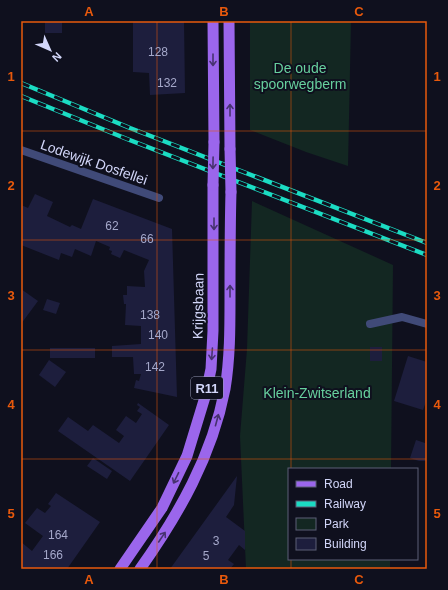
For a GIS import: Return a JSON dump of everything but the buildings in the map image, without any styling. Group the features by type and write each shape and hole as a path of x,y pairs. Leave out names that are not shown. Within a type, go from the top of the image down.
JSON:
{"main road":[{"name":"Krijgsbaan","path":"120,569 162,508 187,456 205,397 211,369 214,331 213,21"},
{"name":"R11","path":"140,569 173,521 190,490 204,459 225,389 230,334 231,192 229,21"}],"street":[{"name":"Lodewijk Dosfellei","path":"21,150 159,198"},
{"path":"370,324 402,317 427,324"}],"green space":[{"name":"De oude spoorwegberm","path":"250,21 351,21 348,166 306,152 250,130"},
{"name":"Klein-Zwitserland","path":"252,201 393,265 391,468 288,468 288,560 390,560 390,569 246,569 240,436 247,349"}],"railway":[{"path":"21,83 130,128 427,243"},
{"path":"21,96 127,139 427,255"}]}
